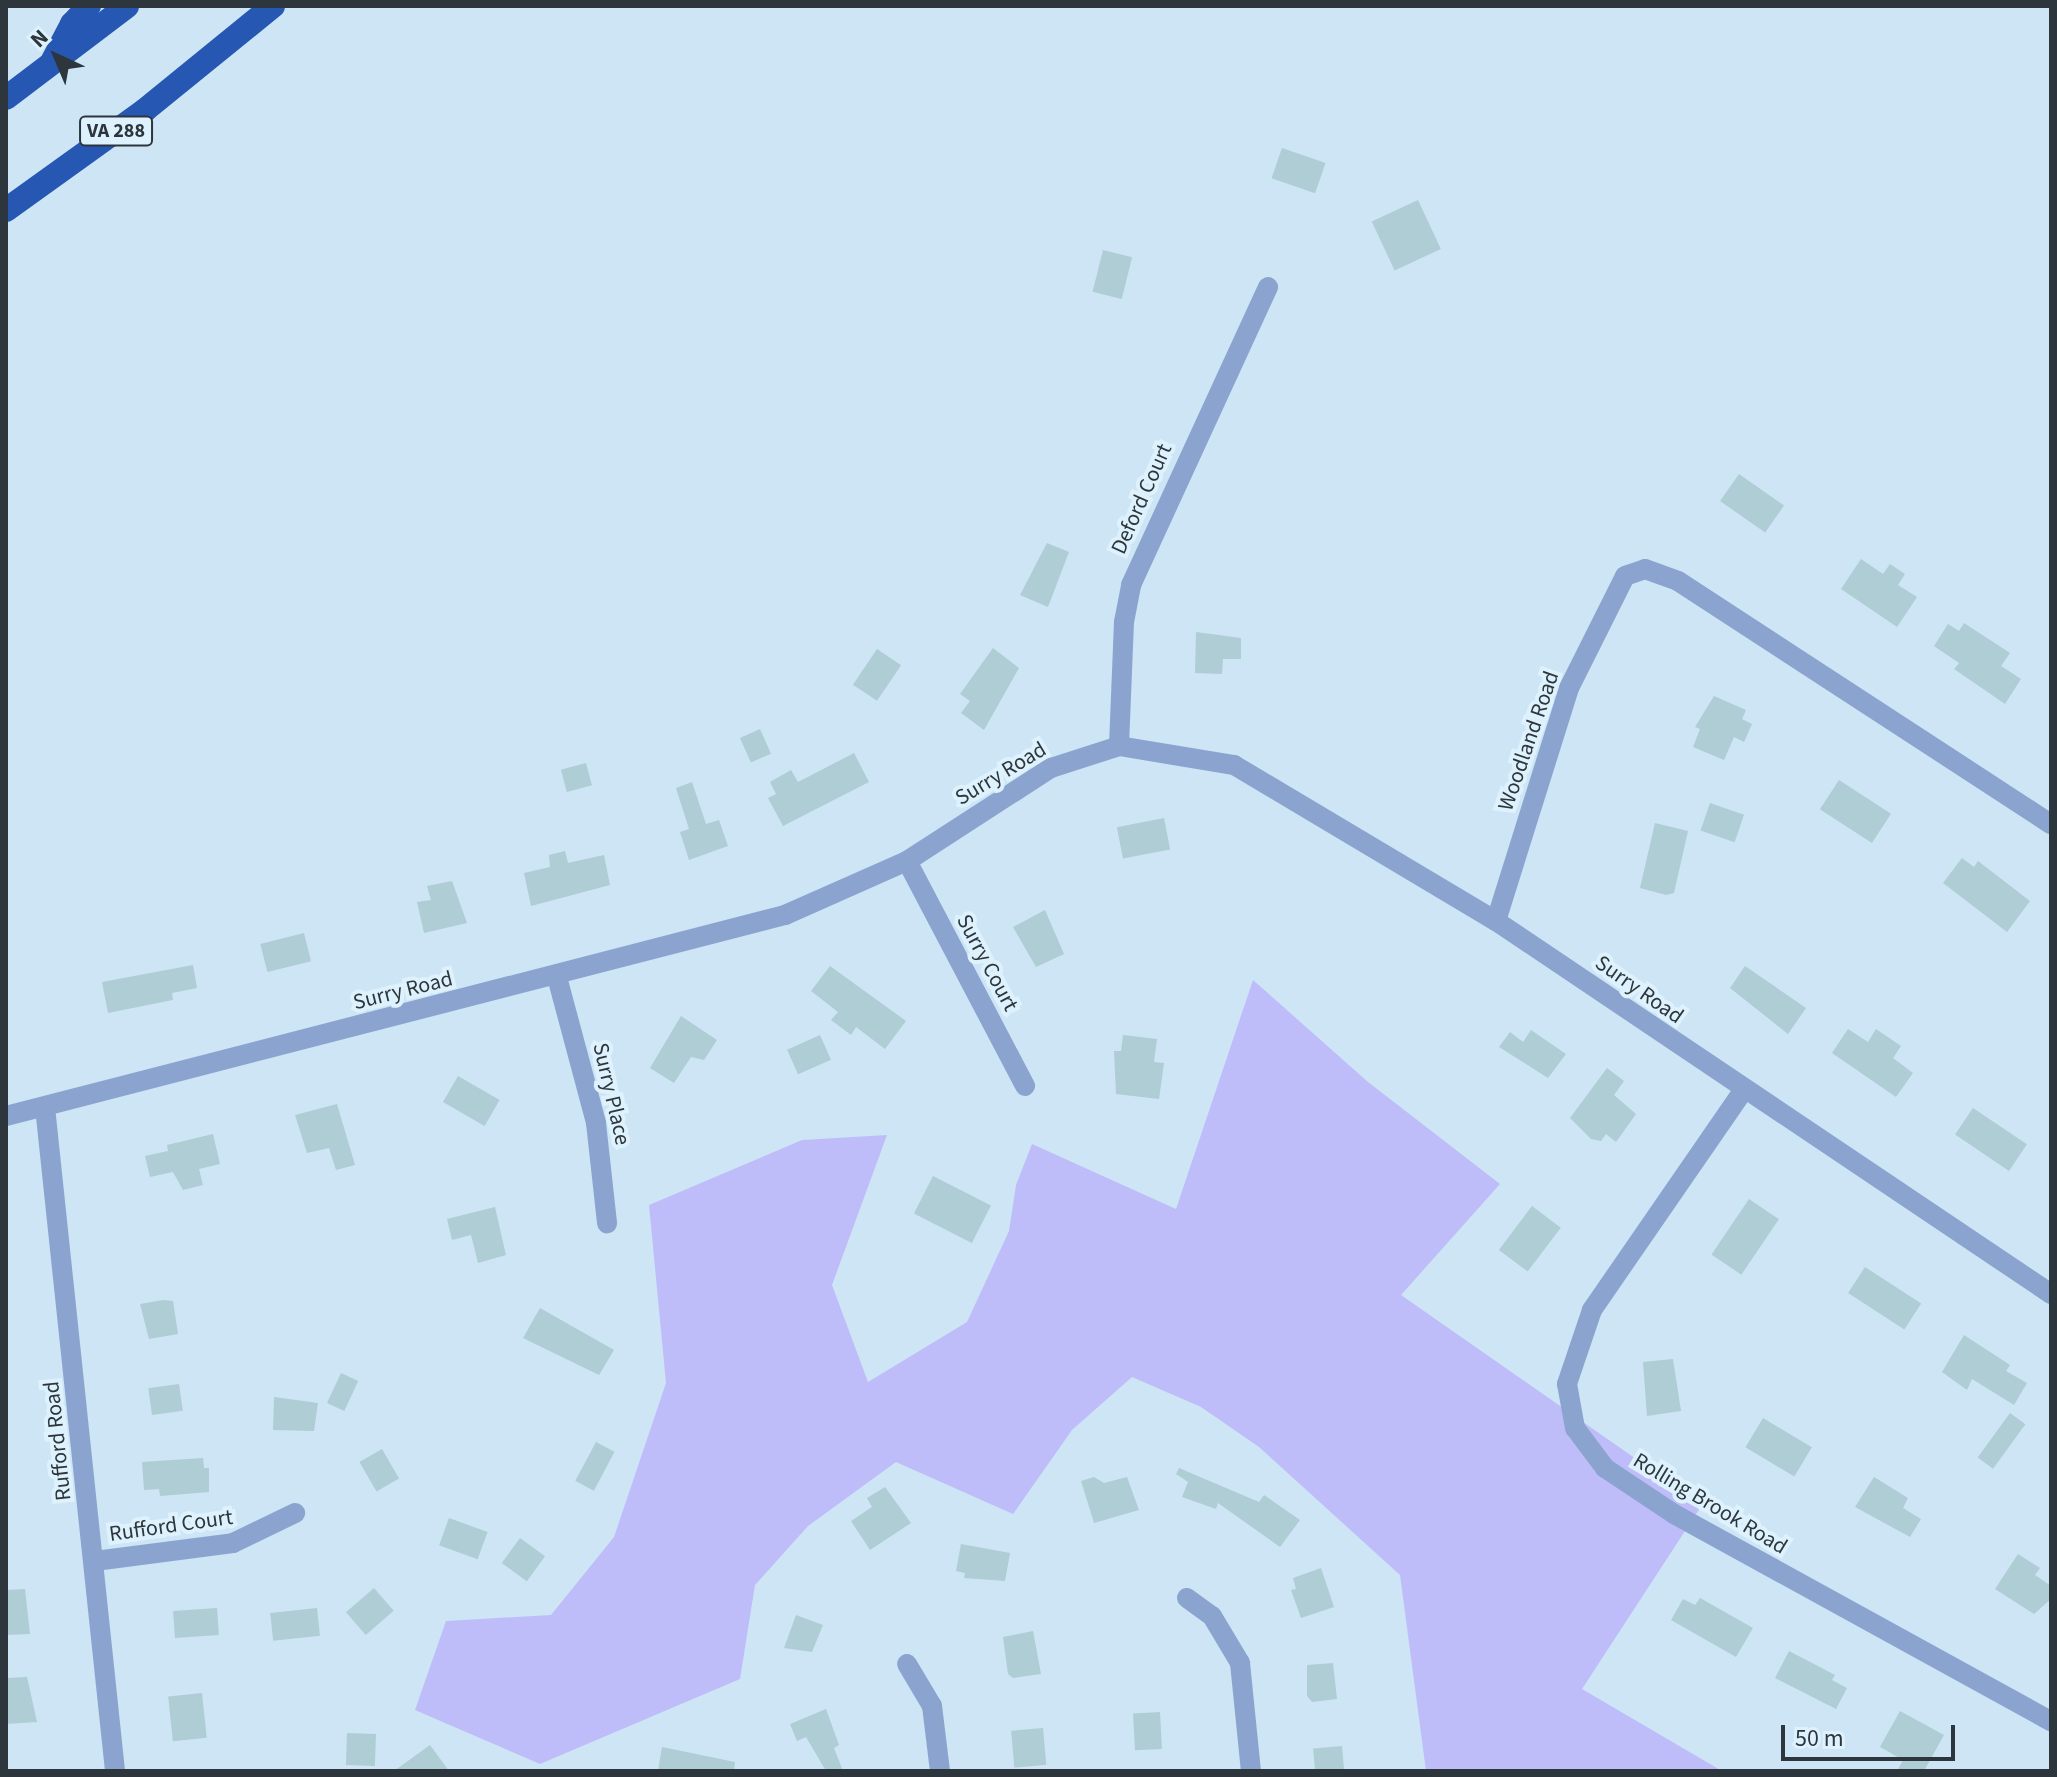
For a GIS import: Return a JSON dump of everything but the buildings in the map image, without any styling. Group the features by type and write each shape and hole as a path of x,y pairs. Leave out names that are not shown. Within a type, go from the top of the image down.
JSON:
{"highway":[{"path":"50,67 72,24 89,6"},
{"path":"6,98 127,6"},
{"name":"VA 288","path":"6,210 145,110 273,6"}],"street":[{"name":"Deford Court","path":"1119,746 1124,622 1131,585 1143,550 1268,287"},
{"name":"Woodland Road","path":"1496,921 1569,688 1625,576 1645,569 1678,581 1868,701 2051,824"},
{"name":"Surry Road","path":"6,1116 557,977 785,915 907,861 1051,768 1119,746 1234,765 1496,921 1743,1091 2051,1294"},
{"name":"Surry Court","path":"907,861 1025,1086"},
{"name":"Surry Place","path":"557,977 596,1123 607,1223"},
{"name":"Rolling Brook Road","path":"1743,1091 1592,1310 1567,1384 1575,1428 1605,1468 1674,1514 2051,1721"},
{"name":"Rufford Road","path":"45,1107 115,1771"},
{"name":"Rufford Court","path":"95,1561 233,1543 295,1513"},
{"path":"1187,1598 1212,1616 1240,1663 1251,1771"},
{"path":"907,1664 932,1706 940,1771"}],"shaded area":[{"path":"1253,980 1368,1082 1500,1184 1401,1295 1702,1505 1582,1689 1722,1771 1426,1771 1400,1575 1259,1447 1201,1407 1132,1377 1072,1430 1013,1514 896,1462 808,1526 755,1585 740,1679 540,1764 415,1710 446,1621 551,1615 614,1537 666,1383 649,1205 802,1140 887,1135 832,1285 868,1382 967,1322 1009,1231 1016,1185 1032,1144 1176,1209"}]}
